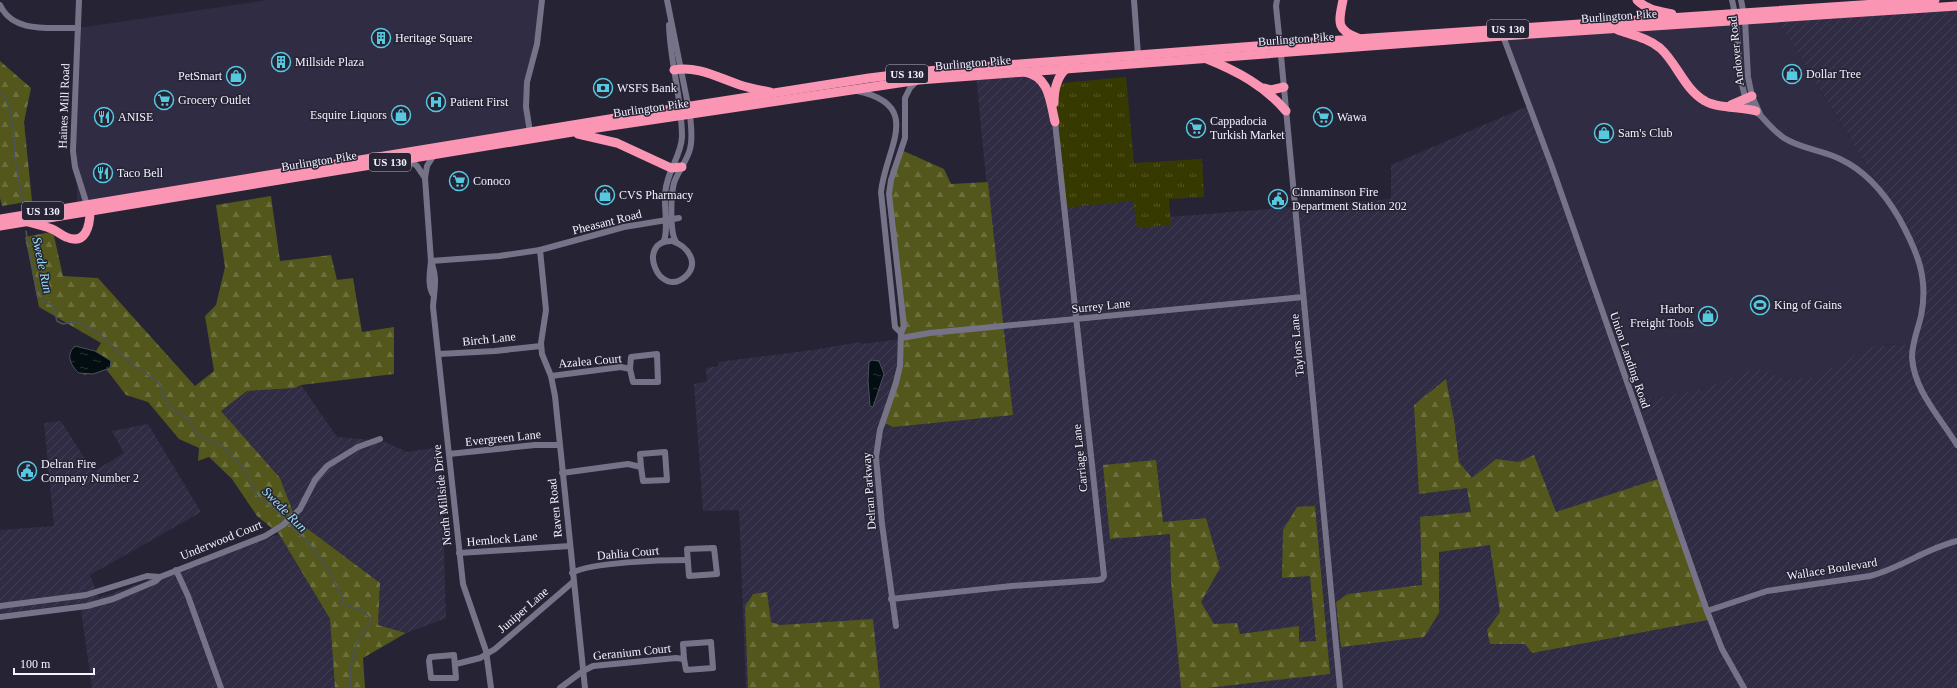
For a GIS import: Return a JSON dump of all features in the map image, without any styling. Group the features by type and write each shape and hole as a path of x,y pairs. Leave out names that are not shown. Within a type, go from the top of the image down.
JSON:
{"highway":[{"path":"1343,0 1339,20 1341,26 1344,32 1361,39"},
{"path":"1637,0 1652,10 1683,17"},
{"name":"Burlington Pike","path":"1,220 88,208 571,133 775,93 926,71 1138,55 1280,49 1613,29 1740,16 1935,0"},
{"name":"Burlington Pike","path":"1,220 24,221 88,208 530,132 919,80 1204,58 1361,39 1683,17 1740,16 1957,6"},
{"path":"1613,29 1643,38 1659,47 1698,97 1707,102 1726,106 1742,107 1759,114"},
{"path":"1204,58 1234,70 1273,96 1286,111"},
{"path":"1055,122 1055,89 1060,76 1067,68"},
{"path":"677,69 698,71 744,86 775,93"},
{"path":"1020,71 1033,74 1045,84 1055,122"},
{"path":"1260,87 1271,90 1284,87"},
{"path":"1726,106 1749,98"},
{"path":"571,133 617,143 671,168 682,167"},
{"path":"24,221 54,230 66,237 76,239 85,234 88,230 88,208"}],"street":[{"name":"Haines Mill Road","path":"79,0 73,151 75,167 88,208"},
{"path":"530,132 526,107 527,82 537,44 542,0"},
{"path":"667,0 677,69 691,144 673,187 672,219 674,236 678,243 689,253 691,263 690,271 685,276 672,281 662,278 656,273 653,265 655,252 663,242 667,232 665,220 665,194 671,168 681,144 684,111"},
{"path":"1134,0 1138,55"},
{"name":"Taylors Lane","path":"1277,0 1276,6 1340,688"},
{"name":"Andover Road","path":"1732,0 1740,16"},
{"name":"Andover Road","path":"1741,0 1742,82 1749,98 1759,114 1771,128 1784,138 1841,159 1872,181 1884,195 1913,246 1924,279 1924,296 1912,357 1915,373 1921,391 1957,445"},
{"path":"0,5 7,16 20,25 78,28"},
{"name":"Union Landing Road","path":"1503,36 1516,65 1707,611 1722,649 1744,688"},
{"name":"Delran Parkway","path":"896,626 891,599 876,457 880,430 896,383 900,366 901,336 904,326 889,194 905,138 906,98 910,88 919,80"},
{"name":"Delran Parkway","path":"845,90 866,93 878,97 889,105 896,117 895,141 884,174 881,192 895,327 901,336"},
{"name":"Carriage Lane","path":"891,599 1012,586 1098,580 1103,578 1077,319 1055,122"},
{"name":"North Millside Drive","path":"434,155 427,166 425,178 431,261 430,287 434,296 433,307 464,589 487,654 491,688"},
{"path":"407,159 417,166 425,178"},
{"name":"Pheasant Road","path":"431,261 499,256 540,250 620,228 679,218"},
{"path":"663,242 678,243"},
{"path":"540,250 546,306 541,346"},
{"name":"Surrey Lane","path":"901,336 1303,297"},
{"name":"Birch Lane","path":"439,354 494,351 541,346"},
{"name":"Raven Road","path":"541,346 551,376 585,688"},
{"name":"Azalea Court","path":"657,354 658,382 633,382 630,369 631,357 657,354"},
{"name":"Azalea Court","path":"551,376 616,368 630,369"},
{"name":"Underwood Court","path":"0,617 87,606 112,598 176,570 265,536 283,525 300,509 315,480 327,466 358,447 380,439"},
{"name":"Evergreen Lane","path":"449,454 535,445 559,445"},
{"path":"665,452 667,480 643,481 641,468 640,454 665,452"},
{"path":"562,473 628,464 641,468"},
{"name":"Wallace Boulevard","path":"1707,611 1764,591 1870,576 1892,569 1926,551 1957,542"},
{"name":"Hemlock Lane","path":"459,553 570,546"},
{"path":"714,548 717,574 689,576 687,560 687,549 714,548"},
{"name":"Dahlia Court","path":"572,573 581,569 602,566 672,559 687,560"},
{"path":"176,570 221,688"},
{"path":"0,606 86,595 147,576 160,577"},
{"name":"Juniper Lane","path":"456,664 487,654 502,644 573,582"},
{"name":"Geranium Court","path":"711,642 713,668 686,670 684,659 683,644 711,642"},
{"path":"454,655 456,664 456,678 431,678 428,661 430,657 454,655"},
{"name":"Geranium Court","path":"560,688 583,671 593,666 672,658 684,659"}],"shaded area":[{"path":"267,0 542,0 527,82 530,132 77,206 76,105 78,28"},
{"path":"1957,6 1957,688 746,688 739,510 703,511 694,384 707,381 706,368 718,366 718,362 813,350 861,342 862,344 1000,326 976,74 1030,73 1141,200 1145,219 1391,199 1391,165 1530,105 1634,402 1701,390 1754,369 1785,379 1812,378 1873,347 1903,344 1914,346 1924,279 1899,218 1776,18"},
{"path":"1776,18 1899,218 1924,279 1914,346 1903,344 1885,345 1812,378 1785,379 1770,373 1698,391 1633,402 1503,36"},
{"path":"301,385 337,437 383,441 407,452 441,447 446,618 406,633 378,625 380,583 296,520 280,478 221,411 247,391 295,388"},
{"path":"61,421 93,472 124,453 112,431 148,424 201,512 90,575 99,598 279,534 330,619 335,688 92,688 80,603 0,614 0,530 54,526 44,423"}],"green space":[{"path":"0,61 31,88 24,122 32,201 2,206 0,198"},
{"path":"1126,77 1134,163 1202,159 1204,197 1169,199 1171,225 1137,228 1133,201 1063,208 1051,84"},
{"path":"899,149 944,169 951,184 988,182 1013,415 893,427 881,421 900,358 901,339 890,172"},
{"path":"271,196 280,261 331,255 337,280 353,278 362,332 394,327 394,374 301,385 295,388 247,391 221,411 280,478 296,520 380,583 378,625 406,633 363,658 365,688 335,688 330,619 279,534 257,516 232,479 209,457 198,461 199,448 179,439 148,402 126,395 106,369 84,375 73,348 96,351 101,343 39,307 25,237 51,232 54,236 63,276 98,278 195,386 214,371 205,316 216,305 225,267 216,205"},
{"path":"1446,379 1454,420 1459,462 1472,478 1496,459 1519,462 1534,455 1556,512 1661,478 1713,619 1532,653 1525,644 1490,644 1487,630 1500,612 1490,545 1439,552 1439,613 1424,637 1341,647 1336,602 1348,594 1422,585 1420,517 1471,512 1467,488 1419,494 1414,405"},
{"path":"1156,460 1163,522 1206,518 1220,568 1201,602 1214,624 1237,623 1240,634 1299,626 1299,642 1316,641 1310,576 1282,578 1283,530 1297,507 1315,506 1330,674 1207,688 1181,688 1171,581 1170,534 1110,539 1103,465"},
{"path":"767,592 771,622 780,625 873,619 880,688 748,688 745,607 753,594"}],"water":[{"path":"75,346 95,351 111,361 110,368 93,374 79,373 70,360 70,353"},
{"path":"872,360 879,361 884,374 873,407 870,406 868,380 869,362"}],"waterway":[{"name":"Swede Run","path":"0,92 6,99 11,114 15,141 14,154 23,204"},
{"name":"Swede Run","path":"26,231 37,294 42,301 53,305 57,321 63,324 73,322 82,324 98,333 133,365 157,381 161,387 163,396 174,411 189,419 196,433 200,437 223,446 227,453 242,465 258,497 277,511 286,521"},
{"name":"Swede Run","path":"288,523 312,547 330,572 336,586 340,591 344,605 362,610 370,618 369,624 360,637 353,655 350,681 351,688"}],"place":[{"name":"Heritage Square","path":"381,38"},
{"name":"Millside Plaza","path":"281,62"},
{"name":"Dollar Tree","path":"1792,74"},
{"name":"PetSmart","path":"236,76"},
{"name":"WSFS Bank","path":"603,88"},
{"name":"Grocery Outlet","path":"164,100"},
{"name":"Patient First","path":"436,102"},
{"name":"Esquire Liquors","path":"401,115"},
{"name":"ANISE","path":"104,117"},
{"name":"Wawa","path":"1323,117"},
{"name":"Cappadocia Turkish Market","path":"1196,128"},
{"name":"Sam's Club","path":"1604,133"},
{"name":"Taco Bell","path":"103,173"},
{"name":"Conoco","path":"459,181"},
{"name":"CVS Pharmacy","path":"605,195"},
{"name":"Cinnaminson Fire Department Station 202","path":"1278,199"},
{"name":"King of Gains","path":"1760,305"},
{"name":"Harbor Freight Tools","path":"1708,316"},
{"name":"Delran Fire Company Number 2","path":"27,471"}]}
